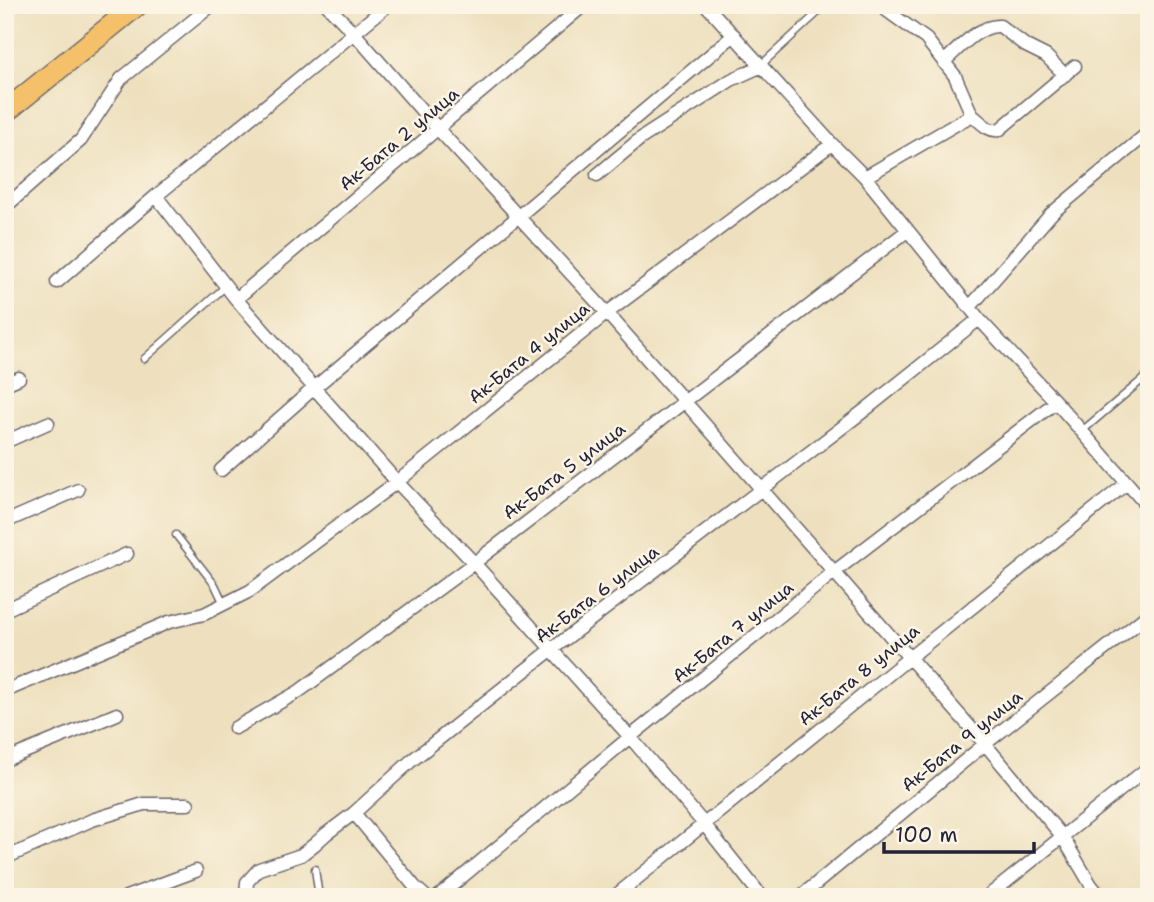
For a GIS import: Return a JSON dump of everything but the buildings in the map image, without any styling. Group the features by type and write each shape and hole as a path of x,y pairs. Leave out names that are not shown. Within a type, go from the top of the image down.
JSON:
{"highway":[{"path":"5,112 137,5"}],"street":[{"path":"5,207 81,140 121,79 212,5"},
{"path":"327,5 607,313 985,744 1062,836 1101,897"},
{"path":"57,282 156,196 388,5"},
{"name":"Ак-Бата 2 улица","path":"236,299 584,5"},
{"path":"706,5 865,177 979,319 1149,508"},
{"path":"879,5 926,39 955,76 972,115 994,131 999,130 1075,66"},
{"path":"944,62 972,36 995,25 1046,56 1065,75"},
{"path":"221,470 314,388 734,35"},
{"path":"597,175 640,139 731,80 761,66"},
{"path":"865,177 972,115"},
{"path":"970,307 1052,213 1149,132"},
{"name":"Ак-Бата 4 улица","path":"5,691 169,622 204,614 250,591 397,482 607,313 832,144"},
{"path":"156,196 236,299 397,482 474,563 630,737 762,897"},
{"name":"Ак-Бата 5 улица","path":"235,728 298,692 474,563 907,231"},
{"name":"Ак-Бата 6 улица","path":"246,897 247,882 259,869 301,855 354,813 411,761 551,650 865,411 979,319"},
{"path":"5,384 19,378"},
{"name":"Ак-Бата 7 улица","path":"438,897 630,737 835,572 1056,402"},
{"path":"5,442 48,423"},
{"name":"Ак-Бата 8 улица","path":"614,897 1128,483"},
{"path":"5,522 78,490"},
{"path":"5,610 127,554"},
{"name":"Ак-Бата 9 улица","path":"800,897 985,744 1149,614"},
{"path":"5,760 117,714"},
{"path":"986,897 1149,767"},
{"path":"5,858 92,820 144,804 188,804"},
{"path":"354,813 426,897"},
{"path":"126,897 196,871"}],"lane":[{"path":"761,66 826,5"},
{"path":"144,359 226,286"},
{"path":"1082,431 1149,374"},
{"path":"176,535 215,585 223,604"},
{"path":"315,869 319,897"}]}
